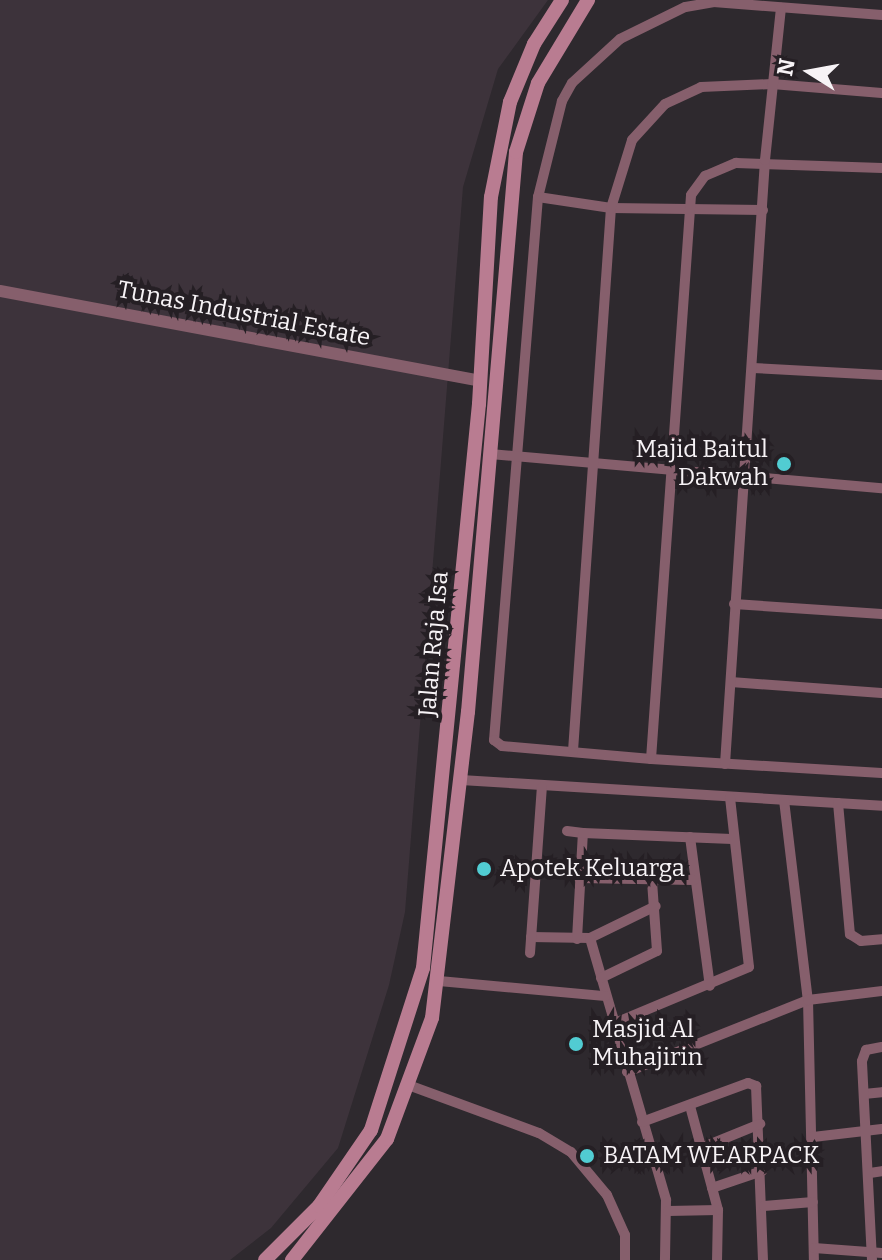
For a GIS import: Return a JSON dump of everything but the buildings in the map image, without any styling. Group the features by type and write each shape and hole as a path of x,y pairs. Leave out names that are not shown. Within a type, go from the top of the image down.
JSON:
{"main road":[{"name":"Jalan Raja Isa","path":"292,1260 352,1192 387,1139 411,1086 439,981 461,780 490,454 488,382 499,144 525,64 562,0"},
{"name":"Jalan Raja Isa","path":"265,1260 338,1181 371,1130 391,1083 423,968 488,382 521,126 553,51 588,0"},
{"path":"338,1181 352,1192"}],"street":[{"path":"882,15 693,5 611,46 562,101 538,197 494,740 502,746 651,759 882,773"},
{"path":"725,764 765,160 781,8"},
{"path":"573,751 611,208 632,140 665,104 701,87 772,84 882,93"},
{"path":"651,759 686,208 716,169 765,160 882,168"},
{"path":"538,197 611,208 763,210"},
{"name":"Tunas Industrial Estate","path":"0,291 488,382"},
{"path":"753,368 882,375"},
{"path":"490,454 882,488"},
{"path":"734,604 882,614"},
{"path":"731,682 882,693"},
{"path":"461,780 882,806"},
{"path":"530,953 542,787"},
{"path":"615,1023 710,986 749,967 732,839 730,797"},
{"path":"784,800 808,1000 814,1254 875,1255 877,1216 870,1173 864,1053 882,1047"},
{"path":"838,803 850,934 861,941 882,939"},
{"path":"567,831 732,839"},
{"path":"577,939 583,833"},
{"path":"690,837 710,986"},
{"path":"579,878 694,880"},
{"path":"601,978 656,953 656,906 652,881"},
{"path":"531,937 590,938 656,906"},
{"path":"590,938 668,1211 665,1260"},
{"path":"439,981 605,996"},
{"path":"627,1072 808,1000 882,991"},
{"path":"642,1122 748,1083 758,1091 764,1206 763,1260"},
{"path":"411,1086 539,1133 571,1152 607,1195 625,1235 625,1260"},
{"path":"864,1094 882,1092"},
{"path":"690,1106 718,1210 717,1260"},
{"path":"701,1148 760,1124"},
{"path":"813,1137 882,1129"},
{"path":"712,1188 762,1171"},
{"path":"870,1173 882,1171"},
{"path":"764,1206 813,1202"},
{"path":"668,1211 718,1210"}],"shaded area":[{"path":"0,0 548,0 498,69 463,187 405,912 389,985 338,1148 271,1228 230,1260 0,1260"}],"place":[{"name":"Majid Baitul Dakwah","path":"784,464"},
{"name":"Apotek Keluarga","path":"484,869"},
{"name":"Masjid Al Muhajirin","path":"576,1044"},
{"name":"BATAM WEARPACK","path":"587,1156"}]}
